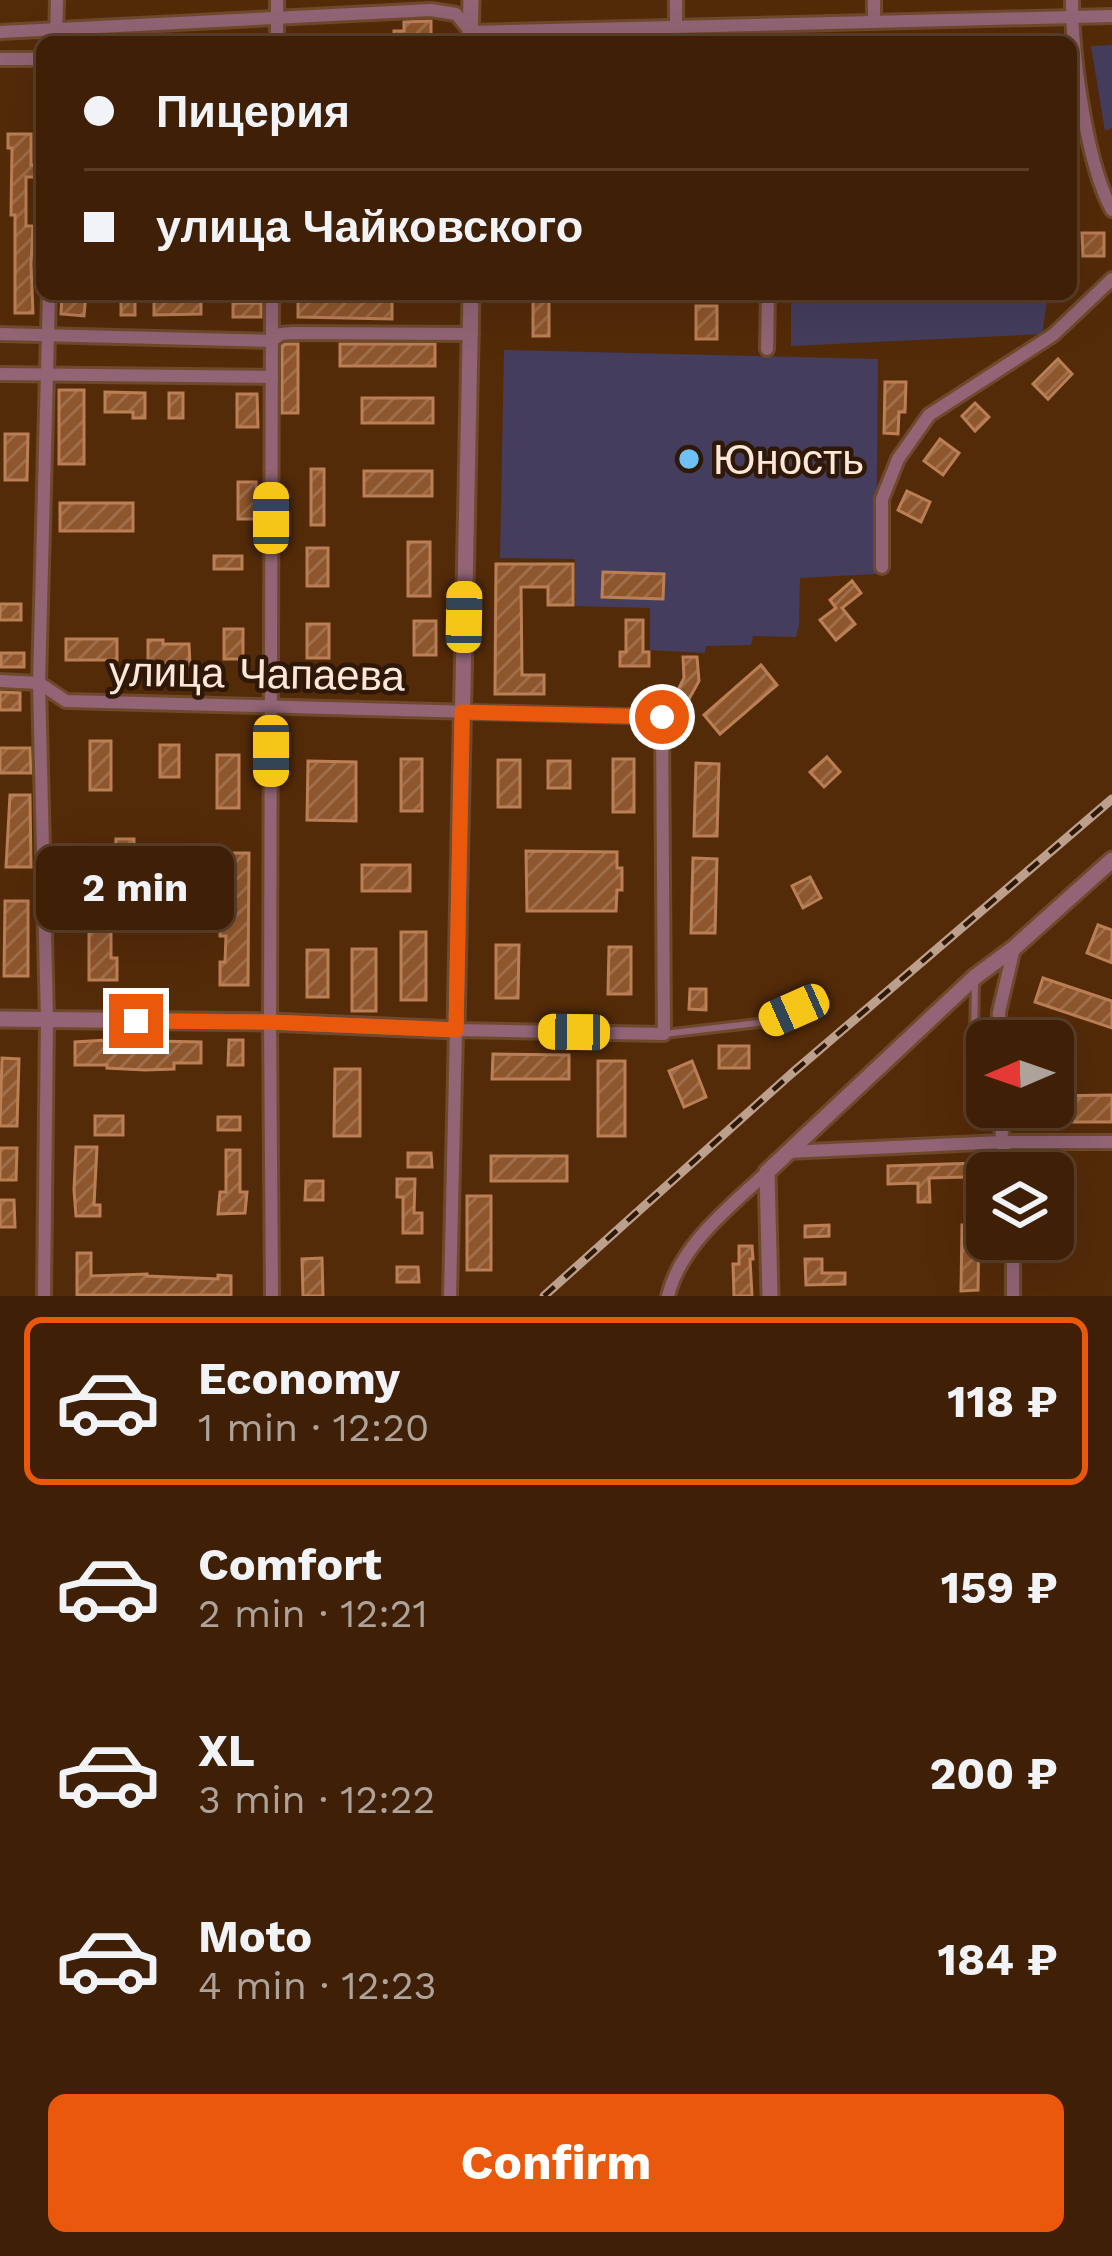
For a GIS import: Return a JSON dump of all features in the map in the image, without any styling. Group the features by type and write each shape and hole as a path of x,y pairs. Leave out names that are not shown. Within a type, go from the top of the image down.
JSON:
{"street":[{"path":"56,0 56,36"},
{"path":"277,0 277,36"},
{"path":"470,36 471,0"},
{"path":"676,0 676,27"},
{"path":"874,0 874,22"},
{"path":"1072,0 1073,36"},
{"path":"0,32 56,36 277,16 431,10 456,14 469,36"},
{"path":"491,36 1112,16"},
{"path":"770,25 770,36"},
{"path":"0,59 36,59"},
{"path":"1077,76 1094,168 1112,210"},
{"path":"882,567 881,499 898,459 929,415 1053,334 1112,278"},
{"path":"44,1296 46,1020 39,682 50,300"},
{"path":"272,300 272,1296"},
{"path":"450,1296 471,300"},
{"path":"767,349 768,300"},
{"path":"0,334 271,341 292,333 472,334"},
{"path":"0,374 272,377"},
{"name":"улица Чапаева","path":"0,681 39,682 65,701 662,717 664,1034"},
{"path":"668,1296 689,1253 721,1215 975,977 1112,860"},
{"path":"999,1020 1013,948"},
{"path":"0,1019 664,1034"},
{"path":"1002,1128 1004,1152"},
{"path":"787,1152 1112,1142"},
{"path":"767,1172 770,1296"},
{"path":"1012,1260 1012,1296"}],"lane":[{"path":"974,1020 975,977"},
{"path":"664,1034 767,1022 821,997"}],"shaded area":[{"path":"1112,45 1112,128 1105,131 1091,46"},
{"path":"791,300 1047,300 1042,334 791,346"},
{"name":"Юность","path":"504,350 878,359 876,574 800,578 796,637 753,636 751,645 706,646 705,653 650,650 650,608 575,606 575,559 500,558"}],"building":[{"path":"431,21 431,36 394,36 394,31 404,31 404,22"},
{"path":"8,134 31,134 35,177 26,177 26,226 33,226 33,313 15,313 15,215 11,215"},
{"path":"1082,233 1104,233 1104,256 1083,256"},
{"path":"62,300 85,300 84,316 61,314"},
{"path":"121,300 135,300 135,315 121,315"},
{"path":"154,300 201,300 201,314 154,315"},
{"path":"298,300 392,300 392,319 298,317"},
{"path":"533,300 549,300 549,336 533,336"},
{"path":"233,303 261,303 261,317 233,317"},
{"path":"696,306 717,306 717,339 696,339"},
{"path":"285,344 298,344 298,413 282,413"},
{"path":"340,344 435,344 435,366 340,366"},
{"path":"1058,359 1072,374 1048,399 1033,384"},
{"path":"885,382 906,382 898,434 884,433"},
{"path":"59,390 84,390 84,464 59,464"},
{"path":"105,392 145,393 145,418 133,418 133,412 105,412"},
{"path":"169,393 183,393 183,418 169,418"},
{"path":"237,394 257,394 258,427 237,427"},
{"path":"362,398 433,398 433,423 362,423"},
{"path":"975,403 989,417 975,431 962,416"},
{"path":"5,434 28,434 27,480 5,480"},
{"path":"940,439 959,453 943,475 924,461"},
{"path":"311,469 324,469 324,525 311,525"},
{"path":"364,471 432,471 432,496 364,496"},
{"path":"238,482 256,482 256,519 238,519"},
{"path":"907,491 930,502 921,522 898,510"},
{"path":"60,503 133,503 133,531 60,531"},
{"path":"408,542 430,542 430,596 408,596"},
{"path":"307,548 328,548 328,586 307,586"},
{"path":"214,556 242,556 242,569 214,569"},
{"path":"496,564 573,564 573,605 548,605 548,587 521,587 522,675 544,675 544,694 495,694"},
{"path":"603,572 664,574 663,599 602,597"},
{"path":"852,581 861,593 842,608 855,624 836,640 820,620 836,608 830,600"},
{"path":"0,604 21,604 21,620 0,620"},
{"path":"626,620 643,620 643,652 649,652 649,666 620,666 620,652 626,652"},
{"path":"414,621 436,621 436,655 414,655"},
{"path":"307,624 329,624 329,658 307,658"},
{"path":"224,629 243,629 243,659 224,659"},
{"path":"66,639 117,639 117,660 66,660"},
{"path":"148,640 189,644 190,665 148,663"},
{"path":"1,653 24,653 24,667 1,667"},
{"path":"683,657 697,657 699,681 689,699 677,692 684,678"},
{"path":"761,665 777,685 720,734 704,715"},
{"path":"0,692 20,693 20,710 0,710"},
{"path":"90,741 111,741 111,790 90,790"},
{"path":"160,745 179,745 179,777 160,777"},
{"path":"0,748 30,748 31,773 0,773"},
{"path":"217,755 239,755 239,808 217,808"},
{"path":"827,757 840,772 824,787 810,772"},
{"path":"401,759 422,759 422,811 401,811"},
{"path":"613,759 634,759 634,812 613,812"},
{"path":"498,760 520,760 520,807 498,807"},
{"path":"308,761 356,762 356,821 307,820"},
{"path":"548,761 570,761 570,788 548,788"},
{"path":"696,763 719,764 717,836 694,836"},
{"path":"10,795 30,795 31,867 6,867"},
{"path":"116,839 134,839 133,891 115,891"},
{"path":"526,851 617,852 622,890 617,890 616,911 527,911"},
{"path":"224,853 249,853 248,985 220,985 226,936 220,936"},
{"path":"693,858 717,859 715,933 691,933"},
{"path":"362,865 410,865 410,891 362,891"},
{"path":"810,877 821,898 803,908 792,886"},
{"path":"5,901 28,901 28,976 4,976"},
{"path":"89,909 116,909 111,958 117,958 117,980 89,980"},
{"path":"1098,925 1112,930 1112,963 1087,953"},
{"path":"401,932 426,932 426,1000 401,1000"},
{"path":"496,945 519,945 518,998 496,998"},
{"path":"609,947 631,947 631,994 608,994"},
{"path":"352,949 376,949 376,1011 352,1011"},
{"path":"307,950 328,950 328,997 307,997"},
{"path":"1043,978 1112,1001 1112,1028 1035,1002"},
{"path":"690,989 706,989 706,1010 689,1009"},
{"path":"229,1040 243,1040 243,1065 228,1065"},
{"path":"75,1042 201,1042 201,1063 145,1070 75,1065"},
{"path":"719,1046 749,1046 749,1068 719,1068"},
{"path":"493,1054 569,1055 569,1079 492,1079"},
{"path":"2,1058 19,1059 17,1126 0,1126"},
{"path":"598,1061 625,1061 625,1136 598,1136"},
{"path":"692,1061 706,1097 684,1107 669,1071"},
{"path":"335,1069 360,1069 360,1136 334,1136"},
{"path":"1112,1095 1112,1122 1074,1122 1074,1096"},
{"path":"95,1116 123,1116 123,1135 95,1135"},
{"path":"218,1117 240,1117 240,1130 218,1130"},
{"path":"76,1147 97,1147 94,1205 100,1205 100,1216 76,1216"},
{"path":"0,1148 17,1148 16,1180 0,1180"},
{"path":"226,1150 240,1150 240,1192 247,1192 245,1213 218,1214 220,1192 226,1192"},
{"path":"408,1153 431,1153 432,1167 408,1167"},
{"path":"491,1156 567,1156 567,1181 491,1181"},
{"path":"966,1163 966,1177 929,1178 930,1202 918,1202 918,1183 888,1184 888,1166"},
{"path":"397,1179 415,1179 414,1213 422,1213 422,1233 403,1233 403,1197 397,1197"},
{"path":"306,1181 323,1181 323,1200 305,1200"},
{"path":"467,1196 491,1196 491,1270 467,1270"},
{"path":"0,1200 14,1200 15,1227 0,1227"},
{"path":"829,1225 829,1236 805,1237 805,1226"},
{"path":"962,1225 966,1225 966,1260 978,1260 978,1290 961,1291"},
{"path":"739,1246 752,1246 752,1296 734,1296 733,1264 739,1264"},
{"path":"77,1253 91,1253 91,1276 231,1276 231,1295 77,1295"},
{"path":"322,1258 323,1296 303,1296 302,1259"},
{"path":"805,1259 822,1259 822,1273 845,1273 845,1284 806,1285"},
{"path":"397,1267 418,1267 419,1282 397,1282"}],"railway":[{"path":"544,1296 791,1074 1112,799"}],"place":[{"name":"Юность","path":"689,459"}],"route":[{"path":"136,1021 456,1030 462,712 662,717"}]}
